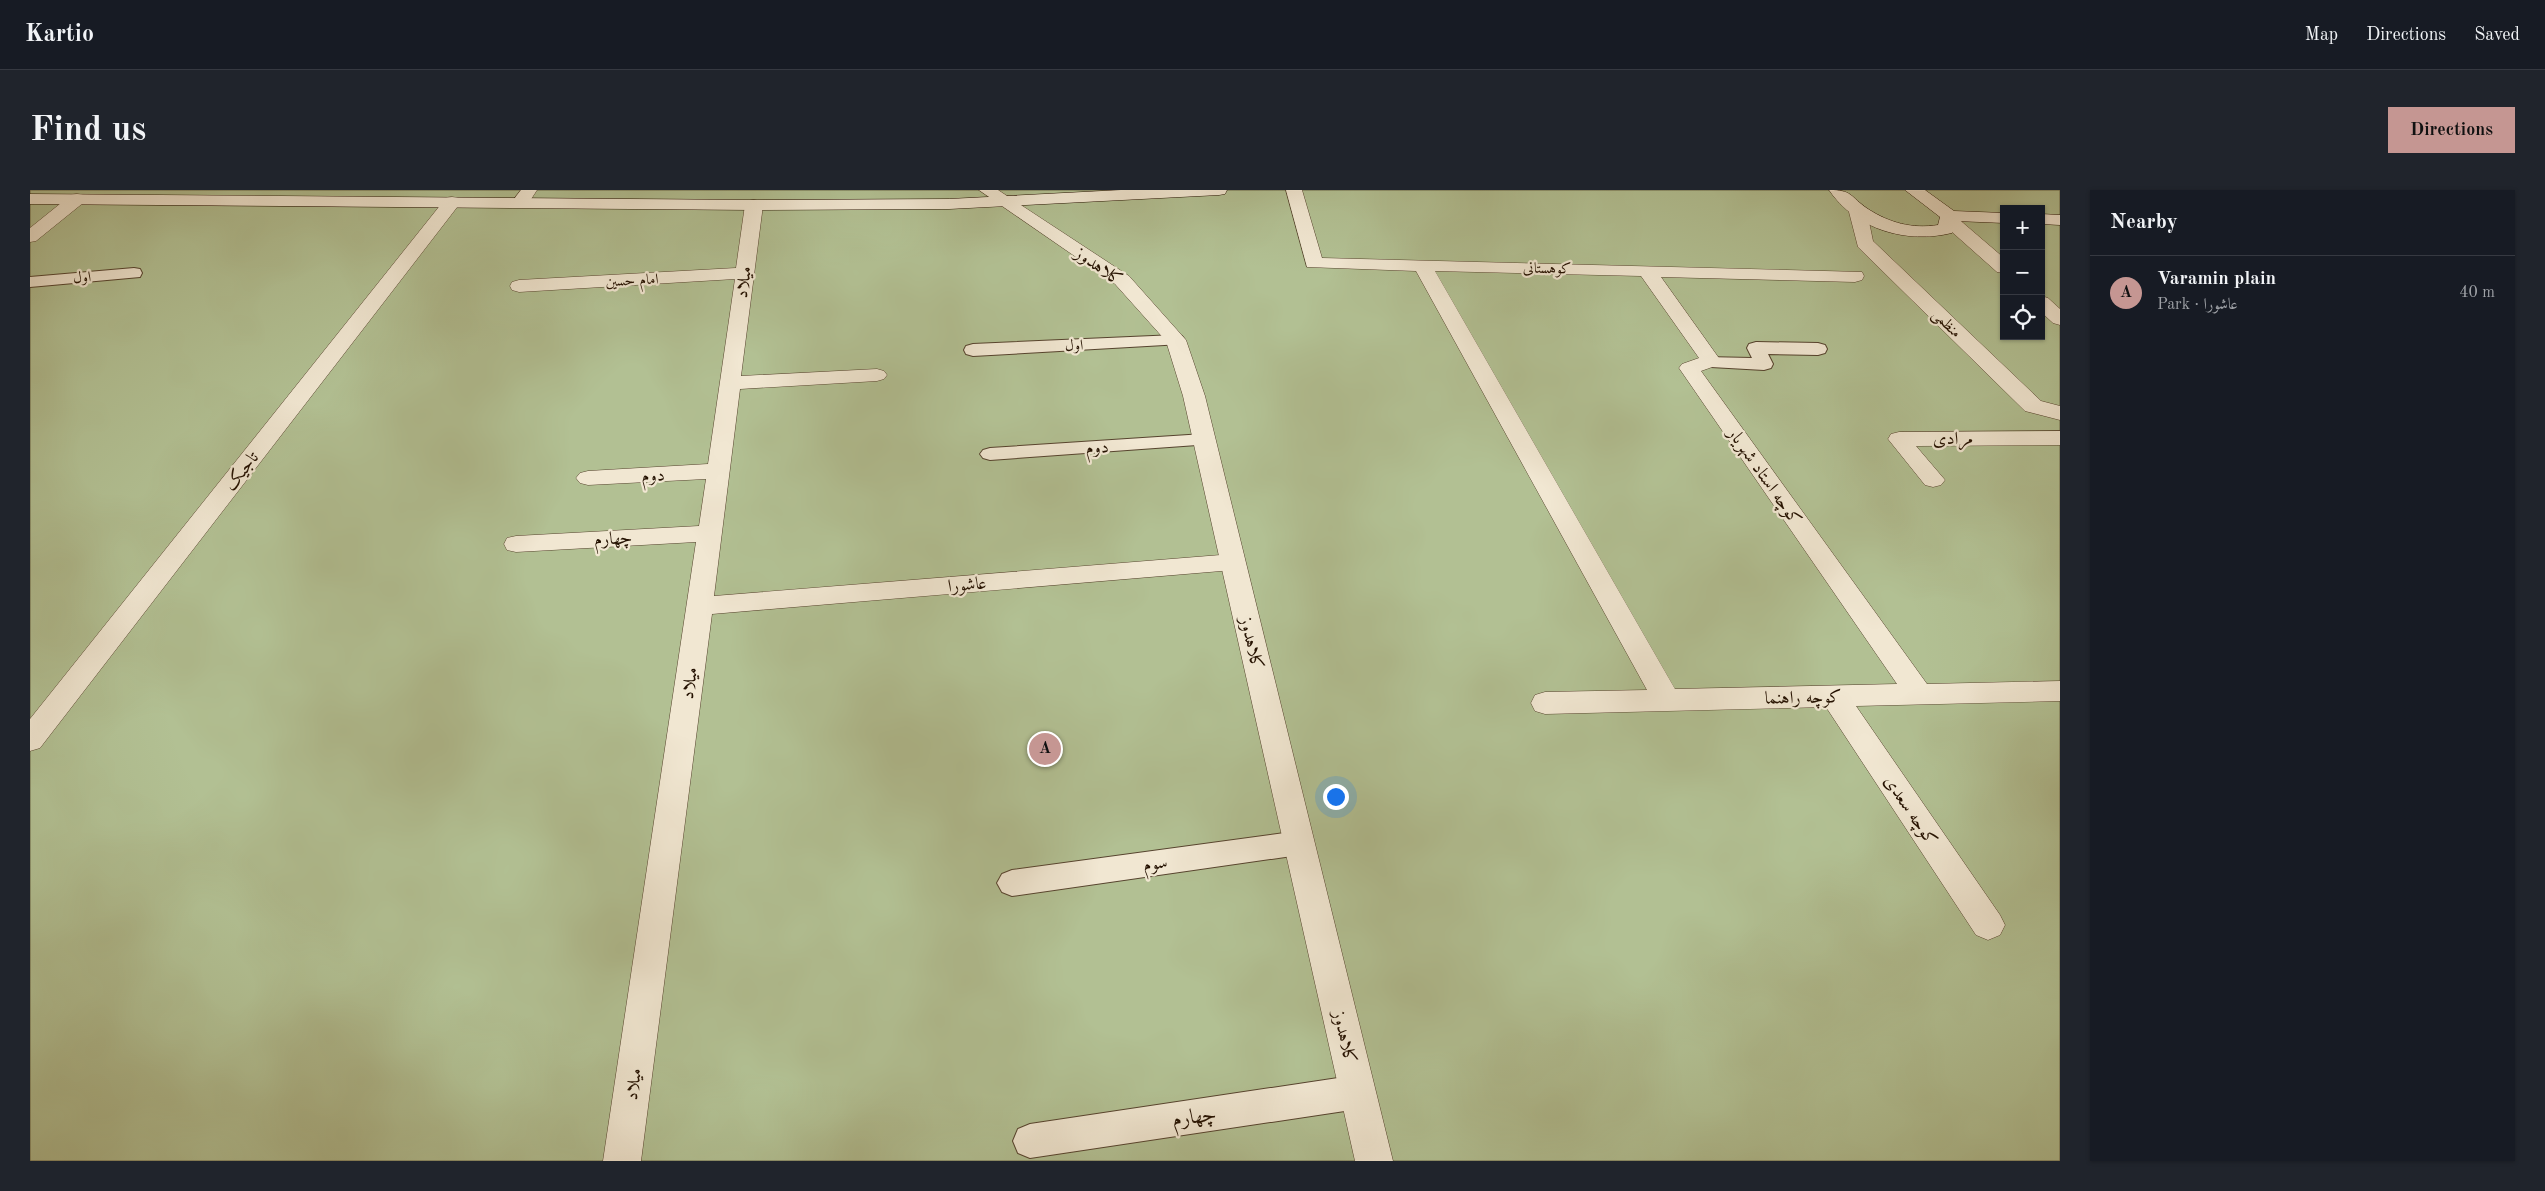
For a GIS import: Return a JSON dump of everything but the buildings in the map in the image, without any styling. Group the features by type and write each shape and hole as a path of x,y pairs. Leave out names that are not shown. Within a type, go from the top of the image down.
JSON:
{"street":[{"path":"30,199 452,202 524,196 754,205 1218,190"},
{"name":"کوهستانی","path":"1294,190 1314,263 1856,276"},
{"path":"1837,190 1858,212 1884,226 1900,231 1934,232 1946,229 1949,218"},
{"path":"1913,190 1936,204 2000,264"},
{"name":"کلاهدوز","path":"996,196 1122,280 1176,340 1194,396 1374,1161"},
{"path":"30,237 77,199"},
{"name":"تاجیک","path":"30,740 452,202"},
{"name":"میلاد","path":"622,1161 754,205"},
{"name":"منظمی","path":"1858,212 1864,244 2033,406 2060,413"},
{"path":"1949,218 2000,218"},
{"path":"2045,219 2060,220"},
{"path":"1422,265 1667,700"},
{"path":"1647,271 1711,361"},
{"name":"امام حسین","path":"519,286 744,273"},
{"path":"2045,306 2060,319"},
{"name":"کوچه استاد شهریار","path":"1711,361 1689,368 1919,694"},
{"path":"730,383 877,375"},
{"name":"مرادی","path":"1933,480 1899,439 2060,438"},
{"name":"دوم","path":"588,478 718,471"},
{"name":"چهارم","path":"516,544 710,533"},
{"name":"عاشورا","path":"700,606 1233,562"},
{"name":"کوچه راهنما","path":"1545,703 2060,691"},
{"name":"کوچه سعدی","path":"1834,696 1988,925"}],"lane":[{"name":"اول","path":"30,282 134,273"},
{"name":"اول","path":"973,350 1176,340"},
{"path":"1711,361 1764,364 1756,348 1818,349"},
{"name":"دوم","path":"990,454 1204,440"},
{"name":"سوم","path":"1012,883 1299,843"},
{"name":"چهارم","path":"1030,1141 1358,1092"}],"green space":[{"path":"30,190 2060,190 2060,1161 30,1161"}],"place":[{"name":"Varamin plain","path":"1045,749"}]}
